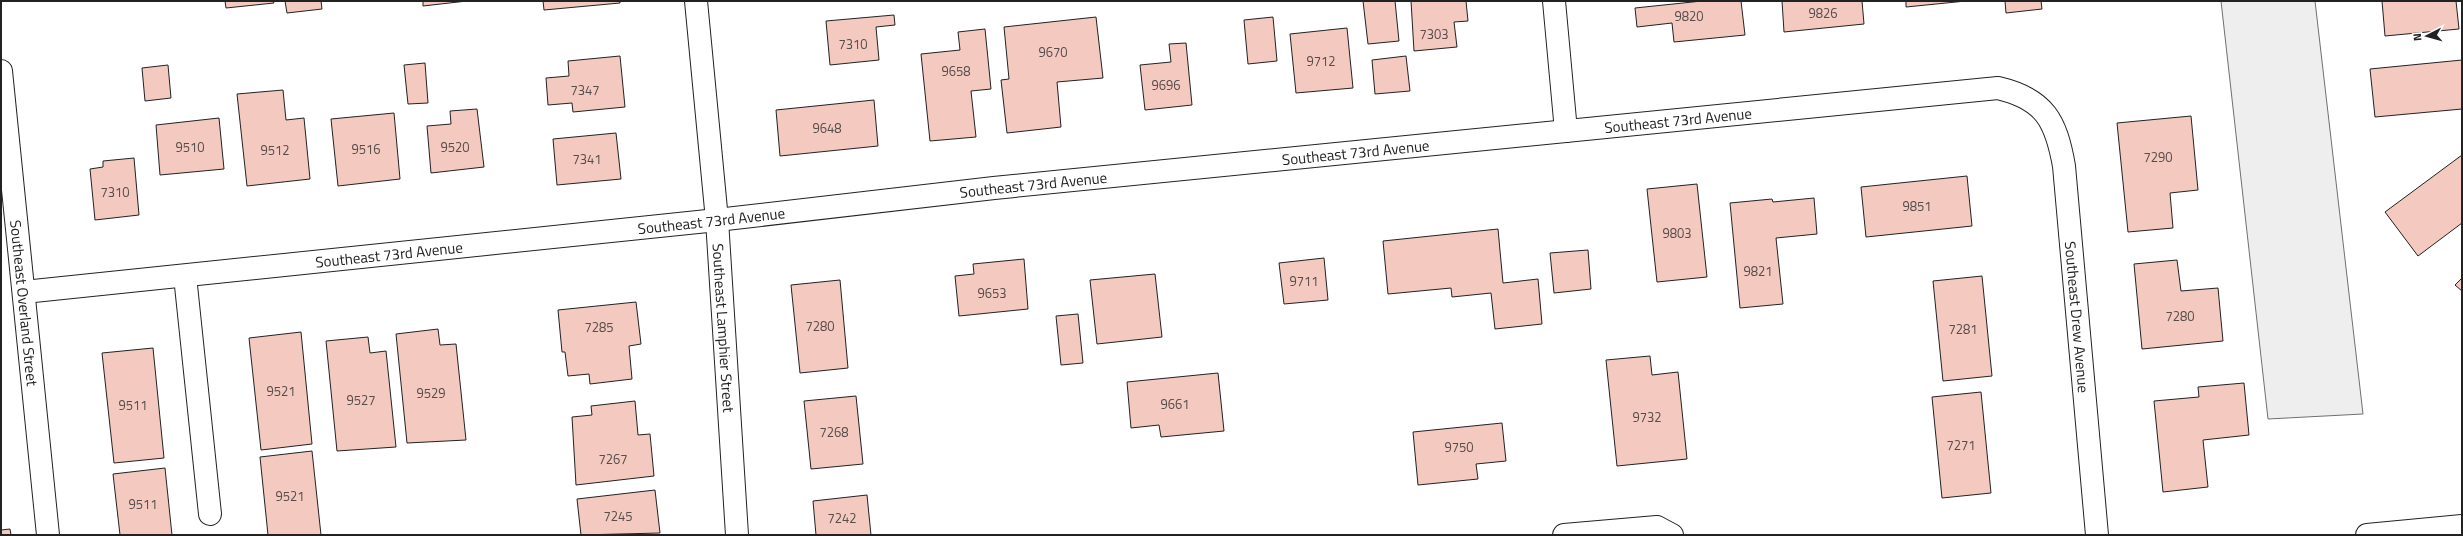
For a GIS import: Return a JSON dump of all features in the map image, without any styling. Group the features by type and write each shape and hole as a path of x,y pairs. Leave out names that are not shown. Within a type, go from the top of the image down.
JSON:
{"street":[{"name":"Southeast Lamphier Street","path":"696,1 716,220 737,535"},
{"path":"1554,1 1566,131"},
{"name":"Southeast Overland Street","path":"1,71 48,535"},
{"name":"Southeast 73rd Avenue","path":"24,292 716,220 994,188 1304,159 1982,89 1998,88 2012,91 2024,95 2038,105"},
{"name":"Southeast Drew Avenue","path":"2038,105 2052,123 2060,143 2064,166 2097,535"},
{"path":"185,276 210,514"},
{"path":"1564,535 1657,526 1672,535"},
{"path":"2367,535 2462,526"}],"shaded area":[{"path":"2221,1 2315,1 2363,414 2268,419"}],"building":[{"path":"225,1 273,1 274,3 226,8"},
{"path":"285,1 321,1 322,9 287,13"},
{"path":"423,1 467,1 423,6"},
{"path":"543,1 620,1 620,3 544,10"},
{"path":"1363,1 1395,1 1399,41 1368,44"},
{"path":"1411,1 1466,1 1468,21 1454,22 1457,47 1414,51"},
{"path":"1702,1 1741,1 1745,35 1674,42 1672,23 1637,27 1635,8"},
{"path":"1782,1 1862,1 1864,24 1784,32"},
{"path":"1906,1 1966,1 1906,7"},
{"path":"2005,1 2041,1 2042,9 2006,13"},
{"path":"2382,1 2456,1 2459,29 2385,36"},
{"path":"894,15 895,25 876,27 879,60 830,65 826,21"},
{"path":"1096,17 1103,78 1057,82 1061,127 1007,133 1001,80 1009,79 1004,27"},
{"path":"1273,17 1277,61 1248,64 1244,20"},
{"path":"1347,28 1353,88 1296,93 1290,34"},
{"path":"985,29 991,89 971,91 976,137 930,141 921,54 960,50 958,32"},
{"path":"1186,43 1192,105 1145,110 1140,65 1171,62 1169,44"},
{"path":"620,56 625,107 573,112 572,103 548,105 546,78 569,76 568,61"},
{"path":"1406,56 1410,91 1375,94 1372,60"},
{"path":"2462,60 2462,109 2375,117 2370,69"},
{"path":"425,63 428,103 408,104 404,65"},
{"path":"168,65 171,98 145,101 142,68"},
{"path":"283,90 286,120 304,118 310,179 247,186 237,94"},
{"path":"874,100 878,146 780,156 776,110"},
{"path":"477,109 484,167 431,173 427,126 451,124 450,111"},
{"path":"394,113 400,179 338,186 331,119"},
{"path":"2191,116 2198,190 2170,193 2173,228 2128,232 2117,123"},
{"path":"219,118 224,169 160,175 156,125"},
{"path":"616,133 621,179 557,185 553,139"},
{"path":"2462,155 2462,223 2418,256 2385,212"},
{"path":"134,158 139,215 95,220 90,169 103,167 103,161"},
{"path":"1967,176 1972,226 1866,237 1861,187"},
{"path":"1697,184 1707,277 1657,282 1647,189"},
{"path":"1814,198 1817,234 1776,238 1783,304 1740,308 1730,203 1772,199 1773,202"},
{"path":"1498,229 1503,283 1538,279 1542,324 1495,329 1491,293 1452,297 1451,288 1388,294 1383,241"},
{"path":"1588,250 1591,289 1554,293 1550,253"},
{"path":"1324,258 1328,300 1284,304 1279,263"},
{"path":"1024,259 1028,309 959,316 955,276 974,274 973,264"},
{"path":"2177,260 2181,291 2218,288 2223,341 2142,349 2134,264"},
{"path":"1155,274 1162,337 1097,344 1090,280"},
{"path":"1982,276 1992,376 1943,381 1933,281"},
{"path":"2462,278 2462,291 2455,285"},
{"path":"840,280 848,368 800,373 791,285"},
{"path":"636,302 641,344 629,346 632,379 590,384 589,374 568,376 565,352 562,352 558,310"},
{"path":"1078,314 1083,363 1061,365 1056,316"},
{"path":"438,329 440,345 456,344 466,440 407,443 396,334"},
{"path":"301,332 312,444 261,450 249,338"},
{"path":"368,337 370,353 386,351 396,447 337,451 326,341"},
{"path":"153,348 164,458 114,463 102,353"},
{"path":"1650,356 1652,375 1678,372 1687,459 1617,466 1606,360"},
{"path":"1218,373 1224,431 1161,437 1159,425 1131,428 1127,382"},
{"path":"2244,383 2249,435 2203,440 2208,487 2163,492 2154,401 2199,397 2198,387"},
{"path":"1981,392 1991,493 1942,498 1932,397"},
{"path":"856,396 863,464 811,469 804,401"},
{"path":"635,401 638,435 650,434 654,476 576,485 572,417 592,415 591,406"},
{"path":"1502,423 1506,461 1476,464 1478,479 1418,485 1413,432"},
{"path":"312,451 321,535 268,535 260,457"},
{"path":"165,468 172,535 120,535 113,474"},
{"path":"655,490 660,533 581,535 577,499"},
{"path":"867,495 871,535 816,535 813,501"},
{"path":"10,529 11,535 1,535 1,530"}]}
